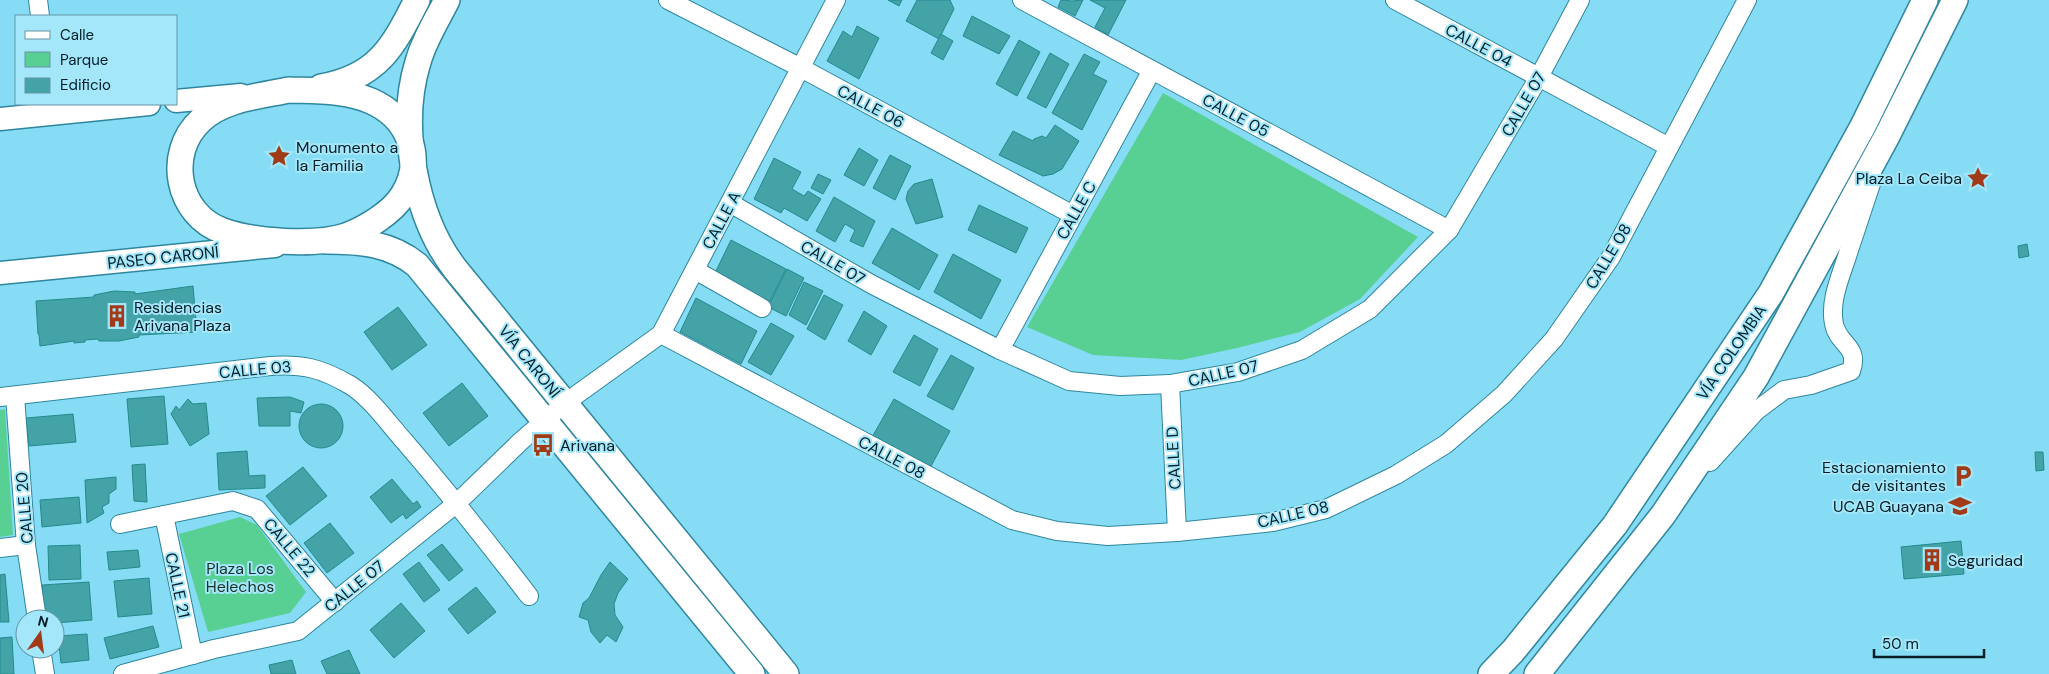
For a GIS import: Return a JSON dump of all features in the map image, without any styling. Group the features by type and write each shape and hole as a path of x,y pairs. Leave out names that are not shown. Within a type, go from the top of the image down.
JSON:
{"main road":[{"path":"289,90 340,84 377,63 390,50 417,0"},
{"name":"VÍA CARONÍ","path":"447,0 424,46 412,86 410,123 412,149 421,202 441,249 456,270 786,674"},
{"name":"VÍA COLOMBIA","path":"1491,674 1513,651 1615,525 1771,292 1864,126 1925,0"},
{"name":"VÍA COLOMBIA","path":"1537,674 1663,514 1756,377 1887,136 1955,0"},
{"name":"PASEO CARONÍ","path":"289,90 338,93 369,100 394,116 409,137 412,149 408,187 396,204 364,227 347,235 326,241 256,239 216,229 203,221 190,207 183,194 180,181 181,154 186,140 201,120 216,110 235,102 289,90"},
{"name":"VÍA CARONÍ","path":"326,241 368,242 389,248 406,256 428,278 752,674"}],"street":[{"path":"38,0 40,15"},
{"name":"CALLE 06","path":"668,0 801,68 1073,215"},
{"name":"CALLE A","path":"545,421 565,404 661,334 836,0"},
{"name":"CALLE 05","path":"1022,0 1449,230"},
{"name":"CALLE 04","path":"1395,0 1669,147"},
{"name":"CALLE 07","path":"730,203 871,284 1000,350 1069,381 1120,386 1170,384 1238,372 1302,350 1370,309 1449,230 1539,77 1580,0"},
{"name":"CALLE 08","path":"661,334 1012,520 1057,531 1108,536 1177,532 1273,522 1326,509 1396,475 1446,444 1504,394 1554,339 1611,257 1747,0"},
{"name":"CALLE C","path":"1000,350 1152,70"},
{"name":"PASEO CARONÍ","path":"178,101 289,90"},
{"path":"0,119 50,109 129,105"},
{"path":"1663,514 1756,411 1784,390 1811,385 1851,371 1854,363 1852,349 1840,337 1834,325 1834,297 1887,136"},
{"name":"PASEO CARONÍ","path":"0,274 326,241"},
{"path":"695,270 762,308"},
{"name":"CALLE 03","path":"8,396 270,366 296,364 322,371 352,386 376,408 457,503 529,596"},
{"name":"CALLE D","path":"1170,384 1177,532"},
{"name":"CALLE 20","path":"8,396 36,609"},
{"name":"CALLE 07","path":"123,674 193,655 298,631 457,503 520,441 545,421"},
{"name":"CALLE 22","path":"120,524 233,501 258,509 335,602"},
{"name":"CALLE 21","path":"164,515 193,655"},
{"path":"0,548 26,545"},
{"path":"43,659 45,674"}],"green space":[{"path":"1163,93 1418,237 1360,299 1300,332 1237,348 1181,360 1093,355 1027,327"},
{"path":"5,409 13,535 0,537 0,410"},
{"name":"Plaza Los Helechos","path":"240,517 257,525 306,592 290,613 208,632 179,534"}],"building":[{"path":"888,0 902,0 899,6"},
{"path":"917,0 950,0 954,9 939,39 906,21"},
{"path":"1061,0 1083,0 1075,16 1058,7"},
{"path":"1090,0 1126,0 1108,35 1095,27 1105,8"},
{"path":"972,16 1010,36 999,54 963,36"},
{"path":"857,26 879,38 859,79 827,61 843,31 852,37"},
{"path":"941,34 953,41 943,60 931,53"},
{"path":"1019,40 1040,52 1017,96 996,84"},
{"path":"1050,53 1069,64 1046,108 1027,98"},
{"path":"1084,54 1100,62 1093,74 1107,81 1082,130 1052,113"},
{"path":"1055,125 1079,141 1062,169 1053,174 1043,176 999,155 1013,131 1033,141 1042,136 1046,138"},
{"path":"859,148 878,160 864,186 844,175"},
{"path":"890,155 911,166 895,200 873,188"},
{"path":"774,158 801,172 792,189 804,196 808,191 821,199 807,221 784,208 781,213 754,199"},
{"path":"818,174 831,180 823,194 811,188"},
{"path":"932,179 943,217 916,224 906,199 908,191 914,184"},
{"path":"834,197 875,221 863,247 850,241 855,230 845,224 835,242 816,231"},
{"path":"979,205 1028,228 1016,253 968,230"},
{"path":"892,228 938,255 919,290 872,263"},
{"path":"731,240 786,269 769,303 714,275"},
{"path":"2027,244 2029,256 2019,258 2018,246"},
{"path":"953,254 1001,280 981,319 934,292"},
{"path":"787,269 804,278 786,316 768,307"},
{"path":"804,282 823,291 806,325 789,315"},
{"name":"Residencias Arivana Plaza","path":"193,286 197,332 139,335 139,337 119,341 99,341 98,339 40,346 36,301 94,297 94,295 114,291 135,292 135,294"},
{"path":"824,295 843,305 825,340 807,329"},
{"path":"696,298 757,331 741,364 680,332"},
{"path":"398,307 427,345 392,370 364,332"},
{"path":"864,311 887,326 871,355 848,341"},
{"path":"771,323 794,336 771,375 748,362"},
{"path":"914,335 938,349 920,386 893,372"},
{"path":"951,355 974,368 953,410 927,396"},
{"path":"462,383 488,416 449,446 423,413"},
{"path":"164,396 168,444 131,447 127,399"},
{"path":"290,397 304,402 301,413 290,411 290,426 259,426 257,398"},
{"path":"188,399 193,404 206,403 209,434 190,446 171,414 176,406 179,410"},
{"path":"894,399 950,431 930,468 872,437"},
{"path":"317,404 325,404 337,410 343,426 337,442 325,448 317,448 305,442 299,430 299,422 305,410"},
{"path":"73,414 76,442 29,446 26,418"},
{"path":"247,451 249,476 265,475 265,488 219,490 217,453"},
{"path":"2035,452 2043,452 2044,470 2036,471"},
{"path":"145,464 147,502 134,501 132,465"},
{"path":"303,467 327,496 290,525 266,496"},
{"path":"116,477 116,489 109,494 109,503 102,507 104,513 87,523 85,480"},
{"path":"392,479 413,504 417,501 421,507 406,519 403,514 391,523 370,497"},
{"path":"79,497 81,523 42,527 40,500"},
{"path":"330,523 354,553 327,573 304,543"},
{"name":"Seguridad","path":"1961,541 1964,574 1904,579 1901,547"},
{"path":"442,544 463,570 449,581 427,555"},
{"path":"80,545 81,579 49,580 48,546"},
{"path":"138,550 140,567 109,570 107,552"},
{"path":"419,562 440,590 424,602 403,574"},
{"path":"610,562 628,579 618,593 614,604 615,615 623,627 616,642 607,635 600,643 591,632 588,620 579,617 583,603 589,598"},
{"path":"5,574 9,622 0,622 0,575"},
{"path":"149,578 152,614 118,617 114,581"},
{"path":"89,582 92,620 65,622 65,609 44,609 42,585"},
{"path":"476,587 496,612 468,634 448,609"},
{"path":"401,603 425,631 394,658 370,630"},
{"path":"153,626 159,647 110,659 104,638"},
{"path":"87,634 89,660 61,663 61,659 65,659 65,636"},
{"path":"12,637 14,674 0,674 0,638"},
{"path":"349,650 360,674 327,674 321,661"},
{"path":"292,660 296,674 271,674 269,665"}],"place":[{"name":"Monumento a la Familia","path":"279,156"},
{"name":"Plaza La Ceiba","path":"1978,178"},
{"name":"Residencias Arivana Plaza","path":"117,316"},
{"name":"Arivana","path":"543,445"},
{"name":"Estacionamiento de visitantes","path":"1963,476"},
{"name":"UCAB Guayana","path":"1960,506"},
{"name":"Seguridad","path":"1932,560"}]}
